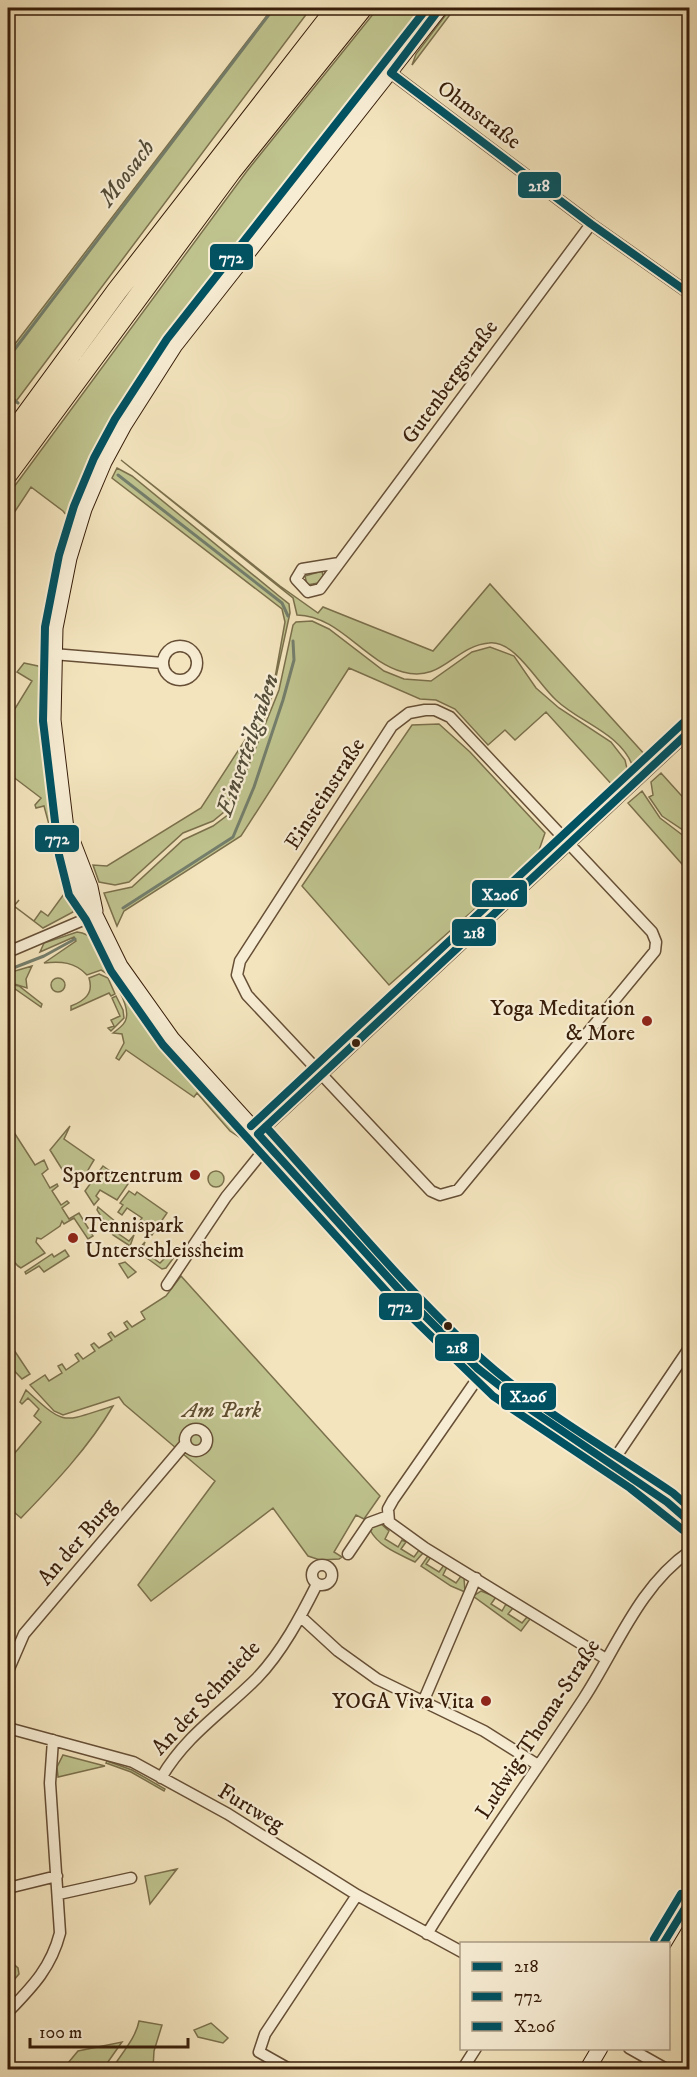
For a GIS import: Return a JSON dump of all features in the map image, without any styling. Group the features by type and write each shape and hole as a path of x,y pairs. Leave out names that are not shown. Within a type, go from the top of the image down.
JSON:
{"highway":[{"path":"8,440 124,282 337,8"},
{"path":"8,473 231,171 362,8"}],"main road":[{"path":"440,8 175,345 124,425 84,509 60,602 53,654 53,730 69,854 80,891 95,915 120,966 154,1015 192,1062 404,1295 482,1372 527,1407 667,1502 690,1522"},
{"path":"664,1942 690,1899"},
{"path":"587,2070 599,2050"}],"street":[{"name":"Ohmstraße","path":"391,73 591,224 690,294"},
{"name":"Gutenbergstraße","path":"339,563 591,224"},
{"path":"53,654 163,663"},
{"name":"Einsteinstraße","path":"435,710 450,717 652,932 656,942 655,951 458,1190 450,1194 440,1195 431,1191 321,1074 247,995 237,975 240,961 392,726 409,713 435,710"},
{"path":"167,1285 263,1139 321,1074 690,731"},
{"path":"8,952 95,915"},
{"path":"611,1464 690,1347"},
{"path":"387,1516 393,1500 482,1372"},
{"name":"An der Burg","path":"8,1671 24,1634 185,1444"},
{"path":"348,1554 369,1522 387,1516"},
{"path":"387,1516 393,1526 606,1659"},
{"name":"Ludwig-Thoma-Straße","path":"427,1934 597,1678 606,1659 658,1579 675,1561 690,1551"},
{"path":"423,1702 476,1578"},
{"name":"An der Schmiede","path":"161,1778 170,1762 200,1727 258,1677 300,1617 317,1584"},
{"path":"300,1617 338,1651 377,1678 484,1731 538,1765"},
{"name":"Furtweg","path":"8,1728 111,1754 133,1762 228,1814 357,1895 460,1951"},
{"path":"8,2012 40,1979 56,1949 60,1925 50,1783 53,1740"},
{"path":"8,1888 57,1876"},
{"path":"59,1894 130,1878"},
{"path":"291,2070 259,2052 265,2034 357,1895"},
{"path":"462,2070 475,2050"},
{"path":"631,2050 668,2070"}],"green space":[{"path":"311,8 8,412 8,353 272,9"},
{"path":"378,8 431,8 165,347 111,434 72,522 63,511 31,487 8,522 8,495 247,171"},
{"path":"451,8 455,8 412,65 416,54"},
{"path":"121,460 280,586 318,613 323,607 433,651 490,584 646,756 633,767 619,745 556,700 517,655 499,644 489,643 477,646 466,650 428,673 416,674 403,672 376,659 326,623 312,617 297,615 293,598"},
{"path":"117,468 132,476 289,604 290,613 271,700 285,622 282,609 112,478"},
{"path":"322,571 323,576 318,583 307,585 305,576"},
{"path":"312,621 329,629 384,671 404,679 431,681 472,652 490,647 514,656 536,688 559,708 611,742 625,760 628,773 614,787 546,712 515,740 505,730 488,745 455,709 436,700 420,699 349,668 241,836 124,911 117,926 104,893 132,887 183,840 213,826 229,814 279,690 293,625 296,622"},
{"path":"24,663 38,666 43,671 44,728 49,782 59,836 74,890 66,887 44,806 36,808 35,805 41,798 8,773 8,720 32,681 17,672"},
{"path":"271,700 245,771 224,812 213,821 183,833 129,882 115,885 99,882 93,865 107,866 201,808"},
{"path":"439,724 470,752 545,833 538,853 389,985 302,886 412,725"},
{"path":"661,773 689,804 689,834 662,816 649,797 653,795 651,782"},
{"path":"642,791 660,818 689,840 689,872 628,803"},
{"path":"70,893 74,904 73,912 43,928 14,906 34,921 41,911 48,916 64,894"},
{"path":"77,932 96,942 139,1008 218,1104 215,1107 242,1139 230,1131 197,1093 194,1097 126,1050 119,1060 116,1058 124,1043 122,1034 113,1033 124,1023 127,1013 123,999 111,978 101,970 87,975 78,967 67,963 44,963 76,941 74,937 40,952 44,943"},
{"path":"32,966 26,979 27,988 8,982 8,973"},
{"path":"99,974 108,978 115,994 111,996 109,993 71,1010 71,1006 80,1002 89,993 89,978"},
{"path":"58,978 63,980 65,985 63,990 58,992 53,990 51,985 53,980"},
{"path":"8,984 19,986 42,1004 41,1007"},
{"path":"116,996 124,1018 111,1031 108,1028 114,1026 111,1020 120,1016 112,998"},
{"path":"8,1123 35,1165 44,1160 48,1169 42,1174 50,1188 57,1184 58,1186 52,1191 61,1205 67,1201 69,1203 62,1208 69,1219 79,1213 93,1236 88,1239 74,1218 64,1224 62,1221 60,1226 41,1239 37,1238 36,1242 45,1253 21,1268 14,1262 10,1253 6,1229 10,1185 8,1184"},
{"path":"70,1126 64,1139 94,1160 84,1176 74,1183 70,1182 50,1150"},
{"path":"103,1166 128,1184 117,1200 100,1190 96,1196 99,1199 94,1205 85,1191"},
{"path":"216,1171 224,1179 216,1187 208,1179"},
{"path":"129,1191 135,1195 137,1192 167,1213 152,1235 137,1225 142,1218 127,1208 122,1215 118,1212 123,1205 120,1203"},
{"path":"98,1207 117,1223 113,1230 129,1241 134,1235 130,1246 113,1235 97,1210"},
{"path":"145,1242 142,1250 160,1263 171,1254 175,1256 166,1268 162,1269 137,1251"},
{"path":"65,1250 69,1256 44,1272 39,1266 26,1274 25,1272 52,1254 54,1257"},
{"path":"125,1262 136,1272 128,1278 119,1264"},
{"name":"Am Park","path":"181,1276 380,1496 364,1519 356,1515 334,1552 342,1557 339,1559 320,1560 308,1556 273,1508 151,1601 138,1585 215,1481 124,1404 119,1397 63,1415 54,1411 30,1385 45,1375 49,1381 62,1373 58,1366 62,1364 66,1370 79,1361 75,1355 78,1353 83,1359 95,1351 91,1345 94,1343 99,1348 112,1340 108,1334 111,1332 115,1337 128,1329 124,1323 127,1321 132,1327 145,1319 141,1312 166,1296"},
{"path":"8,1341 30,1374 22,1379 8,1364"},
{"path":"26,1390 49,1410 65,1418 74,1418 113,1406 82,1450 21,1518 8,1507 8,1461 41,1422 34,1416 39,1409 28,1398 22,1404 20,1402"},
{"path":"379,1522 389,1531 385,1539 398,1547 402,1540 406,1542 401,1549 414,1557 419,1550 423,1553 415,1562 384,1545 370,1530 375,1523"},
{"path":"428,1556 431,1557 426,1564 439,1572 444,1565 447,1567 443,1575 456,1583 461,1576 464,1578 465,1592 451,1586 421,1566"},
{"path":"481,1591 496,1597 491,1604 502,1611 506,1604 513,1608 508,1614 522,1623 527,1617 530,1619 521,1631 473,1596"},
{"path":"63,1755 105,1766 58,1777 57,1767"},
{"path":"107,1761 132,1770 165,1789 164,1791 131,1772 106,1763"},
{"path":"177,1869 150,1904 145,1876"},
{"path":"8,1959 18,1968 19,1974 8,1987"},
{"path":"139,2021 162,2025 154,2051 153,2069 112,2069 132,2040"},
{"path":"211,2023 228,2038 223,2043 198,2037 194,2030"},
{"path":"122,2042 103,2069 69,2069 68,2063 78,2051"}],"waterway":[{"name":"Moosach","path":"8,358 274,8"},
{"name":"Moosach","path":"8,395 18,403"},
{"name":"Einserteilgraben","path":"118,475 282,603 288,616"},
{"name":"Einserteilgraben","path":"123,908 233,837 254,787 283,700 294,660 293,641"},
{"name":"Einserteilgraben","path":"8,970 44,956 75,939"}],"transit line":[{"name":"772","path":"427,8 167,339 115,419 94,458 74,506 59,555 45,627 43,721 59,855 69,895 86,920 111,971 163,1045 396,1302 493,1396 630,1488 683,1530"},
{"name":"218","path":"391,73 440,8"},
{"name":"218","path":"391,73 591,224 690,294"},
{"name":"X206","path":"251,1126 683,723"},
{"name":"218","path":"258,1134 690,731"},
{"name":"X206","path":"266,1127 426,1305 483,1360 528,1396 673,1493 690,1508"},
{"name":"218","path":"258,1134 404,1295 477,1368 527,1407 667,1502 690,1522"},
{"name":"X206","path":"654,1939 681,1894"},
{"name":"218","path":"664,1942 690,1900"}],"place":[{"name":"Yoga Meditation & More","path":"647,1021"},
{"name":"Sportzentrum","path":"195,1175"},
{"name":"Tennispark Unterschleissheim","path":"73,1238"},
{"name":"YOGA Viva Vita","path":"486,1701"}]}
